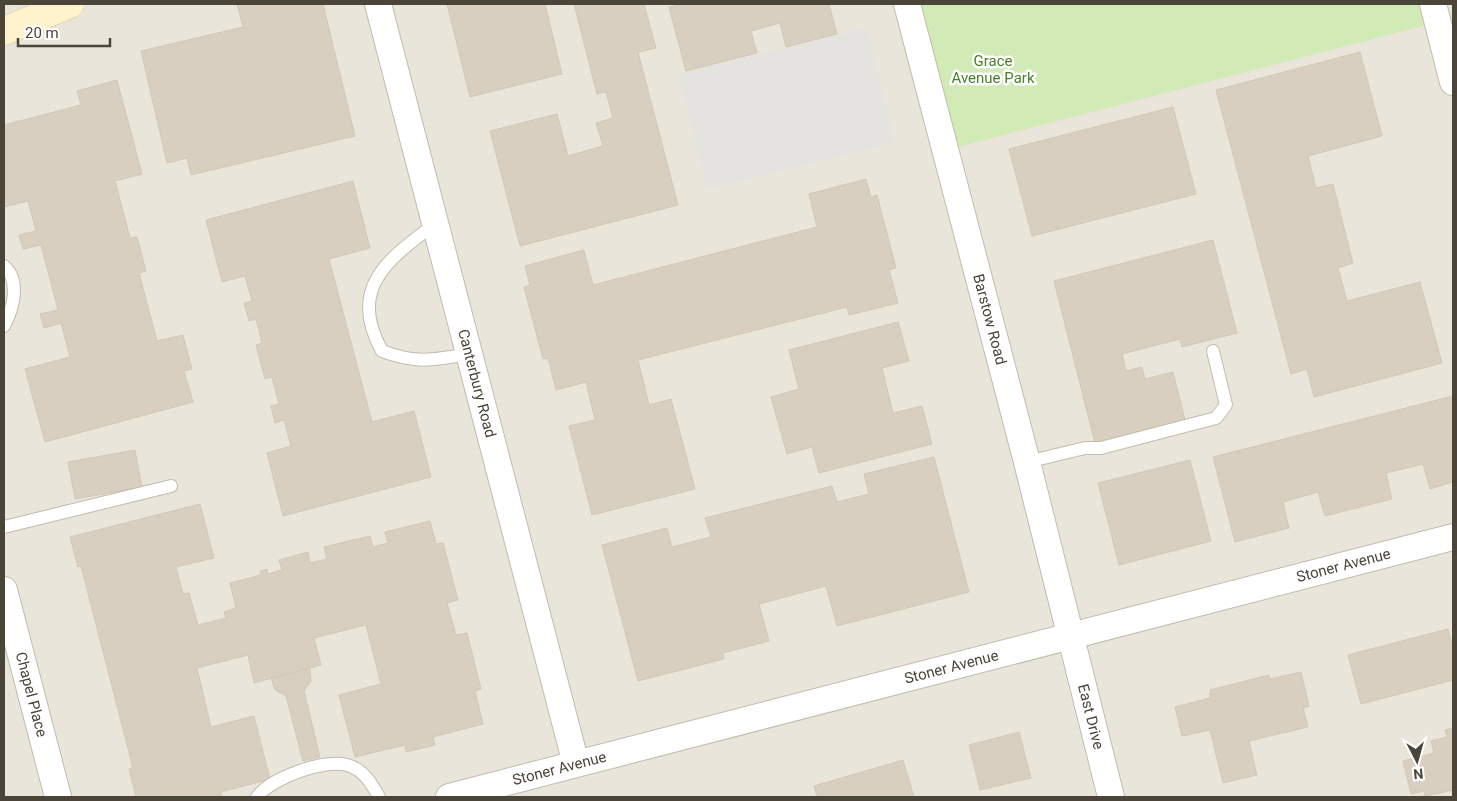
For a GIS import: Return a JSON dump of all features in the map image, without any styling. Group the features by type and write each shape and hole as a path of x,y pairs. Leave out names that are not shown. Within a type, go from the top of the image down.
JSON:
{"street":[{"path":"4,30 70,4"},
{"name":"Canterbury Road","path":"378,4 576,764"},
{"name":"Barstow Road","path":"907,4 1027,462 1070,636"},
{"path":"1433,4 1453,82"},
{"name":"Stoner Avenue","path":"449,797 1453,537"},
{"name":"Chapel Place","path":"4,590 58,797"},
{"name":"East Drive","path":"1070,636 1111,797"}],"lane":[{"path":"435,224 393,255 378,277 369,298 368,316 372,334 382,352 404,360 432,361 469,354"},
{"path":"4,266 12,282 14,297 4,326"},
{"path":"1027,462 1085,448 1102,448 1216,418 1226,405 1213,351"},
{"path":"4,527 171,486"},
{"path":"257,797 270,784 290,775 336,764 347,764 356,769 373,785 379,797"}],"shaded area":[{"path":"4,4 1453,4 1453,797 4,797"},
{"path":"867,28 895,143 707,190 678,74"}],"green space":[{"name":"Grace Avenue Park","path":"907,4 1433,4 1438,22 946,150"}],"building":[{"path":"237,4 323,4 355,136 191,175 187,158 167,163 141,51 243,27"},
{"path":"447,4 545,4 562,74 470,97"},
{"path":"574,4 644,4 656,48 638,52 678,205 520,246 490,131 557,114 568,156 603,146 596,123 613,118 606,92 597,94"},
{"path":"683,4 829,4 837,34 786,47 780,23 751,31 757,53 686,71 669,7"},
{"path":"1360,52 1382,136 1308,156 1316,188 1333,184 1353,263 1338,268 1347,301 1420,282 1442,363 1314,397 1307,369 1291,374 1216,90"},
{"path":"117,80 142,174 115,181 130,238 137,237 146,271 139,273 157,341 183,335 192,369 184,371 193,402 45,442 25,369 70,357 61,323 44,328 40,314 58,310 41,245 23,249 19,235 36,231 28,201 4,207 4,125 81,105 77,91"},
{"path":"1173,107 1196,194 1032,236 1009,149"},
{"path":"866,179 871,197 877,195 896,268 889,270 898,303 849,315 847,307 638,360 649,405 671,399 695,489 592,515 569,426 595,420 586,382 556,390 548,358 543,359 524,287 530,285 525,266 584,250 593,285 817,227 809,194"},
{"path":"353,181 370,248 329,259 372,422 414,411 431,477 283,516 267,453 291,446 284,420 275,423 271,406 279,404 272,377 265,379 256,345 262,343 256,319 249,321 244,303 252,301 245,276 222,282 206,220"},
{"path":"1213,240 1237,333 1182,347 1180,339 1122,354 1126,371 1142,367 1145,379 1173,372 1185,420 1095,443 1054,281"},
{"path":"898,322 909,361 882,368 893,413 922,406 932,444 819,473 812,447 787,454 771,397 799,389 789,350"},
{"path":"1453,396 1453,482 1430,489 1423,464 1386,473 1392,499 1325,516 1318,492 1283,502 1289,528 1235,542 1213,457"},
{"path":"135,450 142,487 75,499 68,462"},
{"path":"934,457 969,592 837,626 826,586 759,604 769,641 723,653 724,659 638,681 602,545 667,528 672,547 711,537 705,518 832,486 837,502 869,494 864,474"},
{"path":"1190,460 1211,541 1119,565 1098,483"},
{"path":"200,504 214,558 176,567 183,594 189,593 198,625 226,618 224,612 236,608 230,583 261,575 260,571 267,569 268,574 282,570 279,560 308,552 310,563 327,559 324,547 370,536 373,547 388,543 385,532 430,521 436,544 443,543 458,600 447,603 456,635 467,633 481,689 475,691 483,724 433,737 435,745 406,752 405,745 355,757 339,695 381,684 366,625 314,638 321,665 254,683 248,655 197,668 211,727 254,716 270,779 221,792 222,797 136,797 129,769 133,768 81,566 78,567 70,537"},
{"path":"1448,629 1453,648 1453,680 1361,704 1348,655"},
{"path":"310,668 311,681 304,691 320,757 303,761 286,696 275,690 271,678"},
{"path":"1301,672 1309,706 1303,708 1308,727 1249,741 1257,775 1223,783 1210,730 1182,736 1175,707 1210,698 1210,690 1269,675 1270,679"},
{"path":"1453,728 1453,790 1425,796 1424,791 1411,794 1403,761 1434,753 1431,741 1447,737 1445,730"},
{"path":"1019,732 1031,778 980,790 969,745"},
{"path":"903,760 914,797 817,797 814,786"}]}
